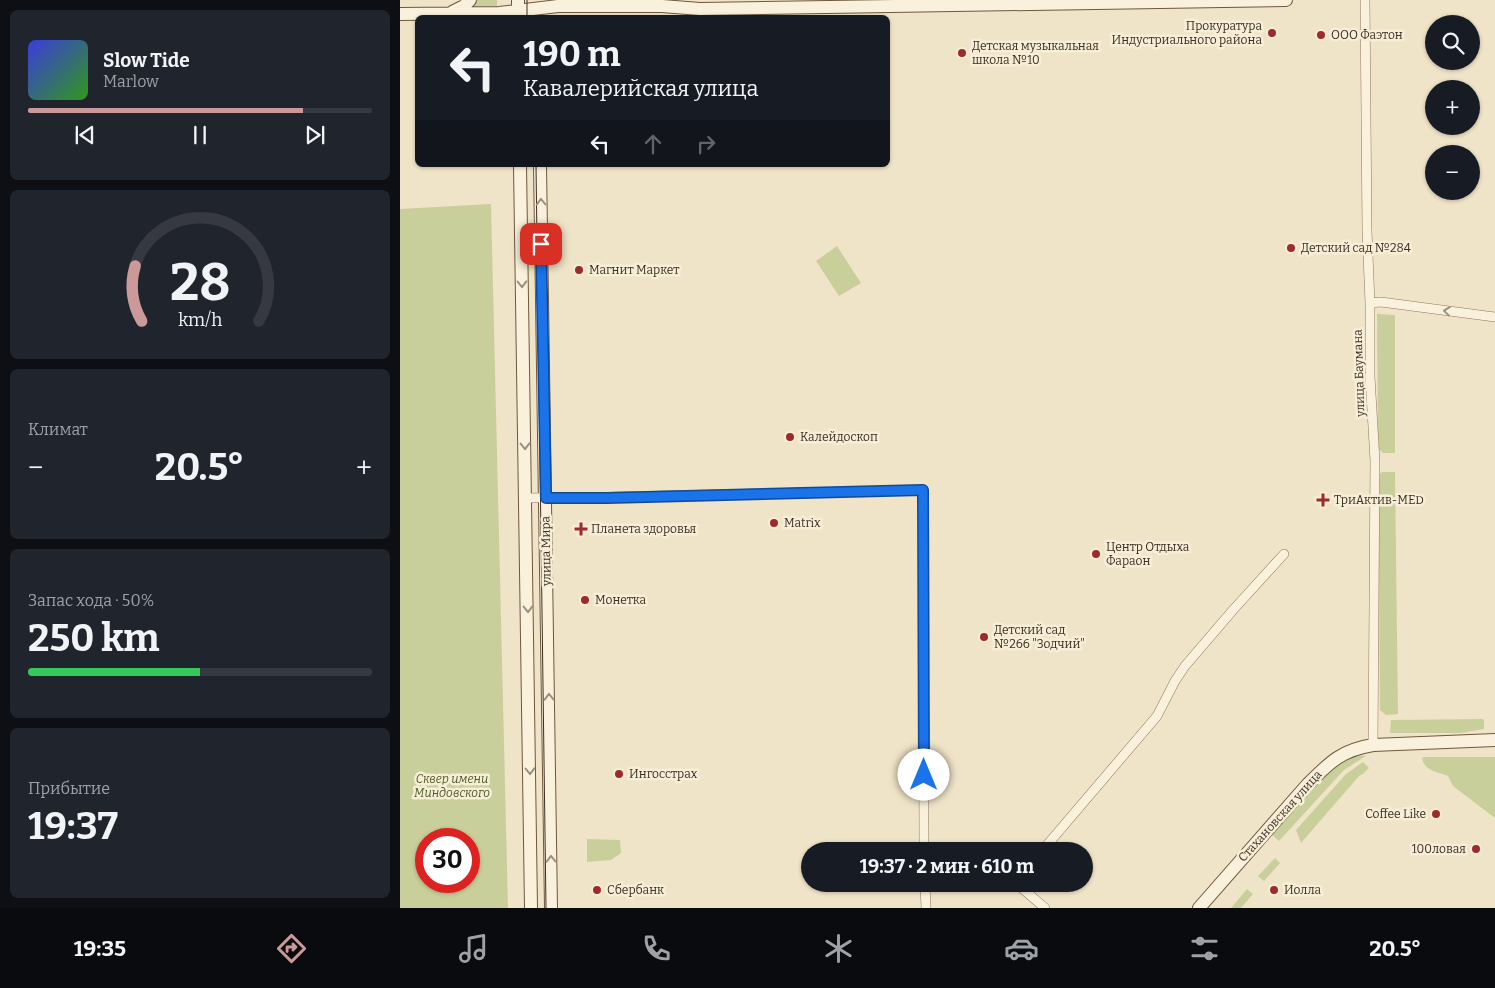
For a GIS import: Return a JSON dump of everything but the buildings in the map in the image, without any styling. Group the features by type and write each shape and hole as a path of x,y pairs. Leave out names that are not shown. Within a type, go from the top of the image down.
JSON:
{"main road":[{"path":"451,13 464,6 470,0"},
{"path":"400,14 499,13 558,6 662,6 700,9 955,2 1286,0"},
{"name":"улица Мира","path":"520,167 531,908"},
{"name":"улица Мира","path":"540,167 551,908"},
{"name":"Стахановская улица","path":"1199,908 1307,785 1324,767 1343,754 1356,748 1373,745 1495,740"}],"street":[{"name":"улица Баумана","path":"1366,0 1367,231 1370,303 1370,376 1375,471 1373,745"},
{"path":"1370,303 1381,302 1495,317"},
{"path":"526,498 607,498 923,490 924,842"},
{"path":"1050,842 1157,716 1185,666 1284,554"},
{"path":"925,892 926,908"},
{"path":"1026,892 1045,908"}],"green space":[{"path":"473,0 497,0 497,6 467,6"},
{"name":"Сквер имени Миндовского","path":"491,204 508,908 400,908 400,209"},
{"path":"837,246 861,283 839,296 816,261"},
{"path":"1377,314 1395,315 1395,453 1383,453 1378,448"},
{"path":"1382,472 1395,472 1398,714 1386,715 1380,710 1378,476"},
{"path":"1483,719 1484,729 1461,733 1390,733 1391,720"},
{"path":"1358,755 1366,756 1344,770 1279,841 1270,833 1324,774 1341,762"},
{"path":"1495,757 1495,818 1453,786 1448,776 1428,768 1423,762 1422,758"},
{"path":"1363,762 1369,768 1359,776 1301,843 1296,830 1346,774"},
{"path":"587,839 620,840 621,853 611,860 587,862"},
{"path":"1275,858 1280,863 1264,881 1258,876"},
{"path":"1247,889 1253,894 1241,908 1231,908"}],"tram line":[{"path":"527,0 527,15"},
{"path":"536,167 546,908"}],"place":[{"name":"Прокуратура Индустриального района","path":"1272,33"},
{"name":"ООО Фаэтон","path":"1321,35"},
{"name":"Детская музыкальная школа №10","path":"962,53"},
{"name":"Детский сад №284","path":"1291,248"},
{"name":"Магнит Маркет","path":"579,270"},
{"name":"Калейдоскоп","path":"790,437"},
{"name":"ТриАктив-MED","path":"1323,500"},
{"name":"Matrix","path":"774,523"},
{"name":"Планета здоровья","path":"581,529"},
{"name":"Центр Отдыха Фараон","path":"1096,554"},
{"name":"Монетка","path":"585,600"},
{"name":"Детский сад №266 \"Зодчий\"","path":"984,637"},
{"name":"Ингосстрах","path":"619,774"},
{"name":"Coffee Like","path":"1436,814"},
{"name":"100ловая","path":"1476,849"},
{"name":"Сбербанк","path":"597,890"},
{"name":"Иолла","path":"1274,890"}],"route":[{"path":"541,244 546,498 923,490 924,775"}]}
